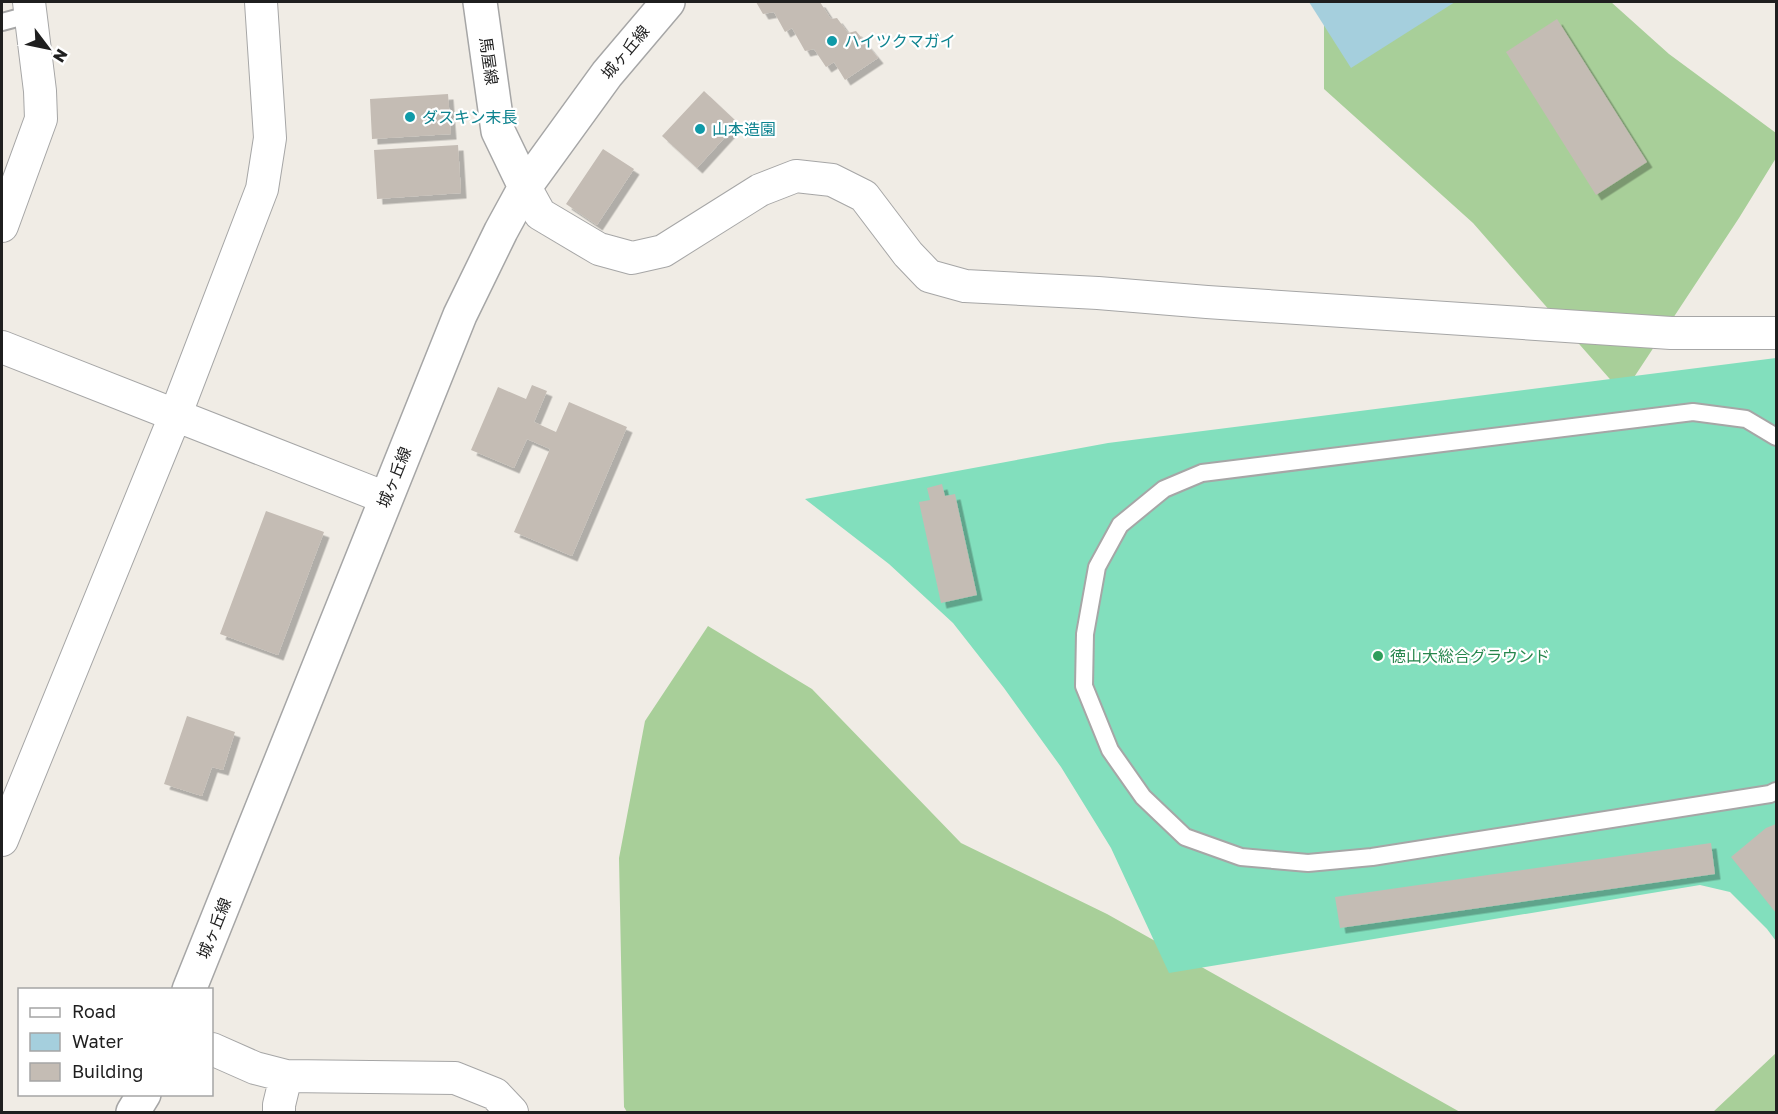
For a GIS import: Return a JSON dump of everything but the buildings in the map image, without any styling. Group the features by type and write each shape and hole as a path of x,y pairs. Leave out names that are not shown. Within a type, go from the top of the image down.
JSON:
{"street":[{"path":"2,840 175,416 262,189 270,138 261,2"},
{"name":"馬屋線","path":"480,2 498,131 525,186"},
{"name":"城ヶ丘線","path":"190,988 460,315 525,186 607,74 668,2"},
{"path":"2,226 41,119 30,8"},
{"path":"525,186 540,214 599,249 632,258 663,251 760,190 796,176 832,180 864,196 908,254 929,276 965,286 1098,293 1671,333 1776,333"},
{"path":"2,346 386,498"},
{"path":"213,1049 255,1068 286,1076 454,1078 495,1094 512,1113"},
{"path":"279,1113 286,1076"},
{"path":"133,1113 143,1096"}],"lane":[{"path":"2,22 30,8"},
{"path":"1776,437 1746,419 1693,412 1202,473 1164,489 1120,525 1108,546 1097,567 1085,634 1084,686 1110,750 1143,797 1185,837 1241,857 1308,863 1372,857 1711,805 1776,792"}],"green space":[{"path":"1324,2 1611,2 1669,54 1776,133 1776,158 1623,394 1473,223 1324,89"},
{"name":"徳山大総合グラウンド","path":"1776,358 1776,941 1730,892 1700,885 1169,973 1111,848 1061,767 1004,688 953,623 889,564 805,499 1108,443"},
{"path":"708,626 812,689 961,843 1107,914 1460,1112 627,1112 624,1107 619,858 645,721"},
{"path":"1776,1053 1776,1112 1713,1112"}],"water":[{"path":"1309,2 1455,2 1351,68"}],"place":[{"name":"ハイツクマガイ","path":"832,41"},
{"name":"ダスキン末長","path":"410,117"},
{"name":"山本造園","path":"700,129"},
{"name":"徳山大総合グラウンド","path":"1378,656"}]}
